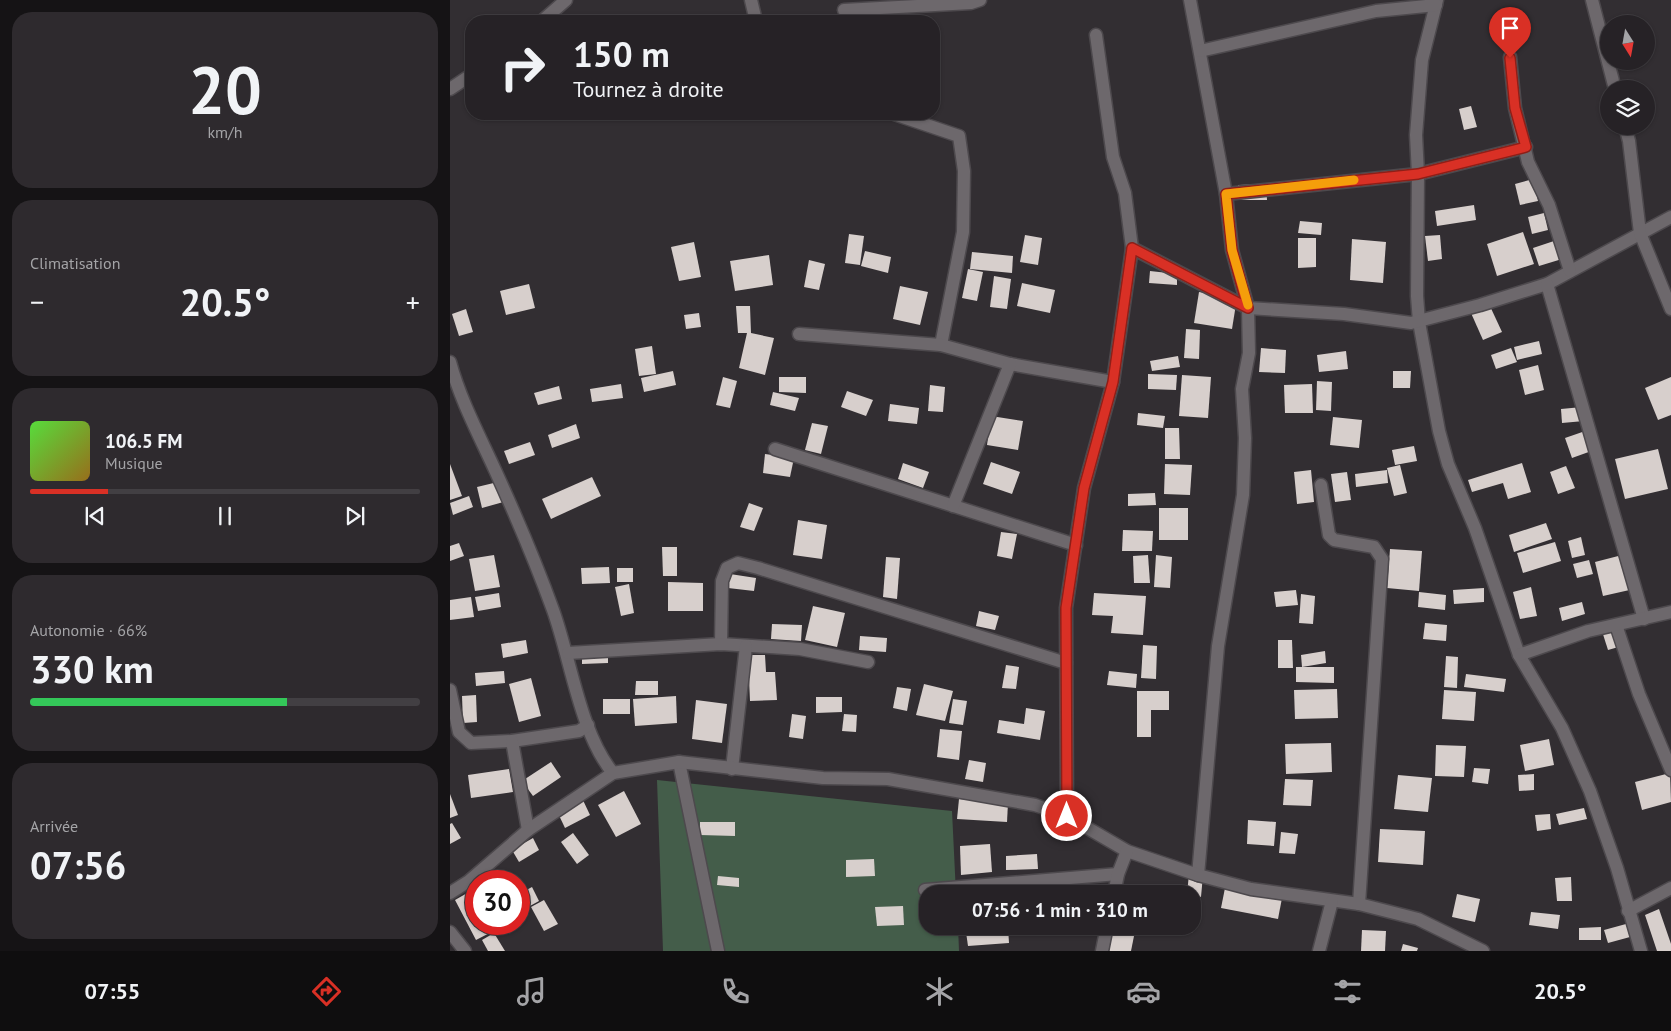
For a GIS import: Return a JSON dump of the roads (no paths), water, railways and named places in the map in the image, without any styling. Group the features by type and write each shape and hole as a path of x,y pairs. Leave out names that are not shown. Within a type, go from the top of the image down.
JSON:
{"street":[{"path":"549,15 566,0"},
{"path":"751,0 755,15"},
{"path":"844,10 971,3 980,0"},
{"path":"1190,0 1226,194 1232,250 1248,308 1248,353 1242,389 1245,438 1243,495 1218,646 1198,875"},
{"path":"1592,0 1613,80"},
{"path":"1200,51 1376,11 1436,2 1422,60 1416,135 1418,174 1417,296 1419,322 1439,430 1448,464 1475,528 1518,655 1558,720 1577,760 1617,868 1641,951"},
{"path":"1067,816 1066,608 1084,488 1113,382 1132,248 1125,193 1114,157 1096,35"},
{"path":"1510,58 1515,108 1526,147 1528,162 1549,204 1570,271"},
{"path":"450,89 465,79"},
{"path":"912,120 960,136 964,171 963,232 941,345"},
{"path":"1627,135 1640,233 1671,309"},
{"path":"1226,194 1418,174 1526,147"},
{"path":"1132,248 1248,308 1344,314 1411,323 1480,305 1547,284 1671,217"},
{"path":"1547,284 1644,619"},
{"path":"799,334 941,345 1010,364 1113,382"},
{"path":"450,362 470,416 517,521 568,653 588,725 601,759 613,773"},
{"path":"953,506 1010,364"},
{"path":"775,449 1076,545"},
{"path":"1321,485 1329,535 1334,540 1374,546 1382,559 1359,904"},
{"path":"721,644 722,580 727,568 738,563 1066,663"},
{"path":"1518,655 1588,631 1671,612"},
{"path":"1616,626 1639,694 1671,770"},
{"path":"568,653 721,644 800,649 868,662"},
{"path":"732,769 746,646"},
{"path":"450,690 459,732 471,743 512,740 579,731 588,725"},
{"path":"512,740 528,830"},
{"path":"450,893 469,881 528,830 613,773 679,762 823,778 888,779 1035,805 1067,816 1127,851 1198,875 1251,889 1359,904 1418,919 1483,951"},
{"path":"679,762 718,951"},
{"path":"1116,885 1127,851"},
{"path":"985,885 1118,874"},
{"path":"1628,911 1671,888"},
{"path":"1319,951 1332,901"},
{"path":"450,932 465,951"},
{"path":"1102,951 1105,935"}]}
